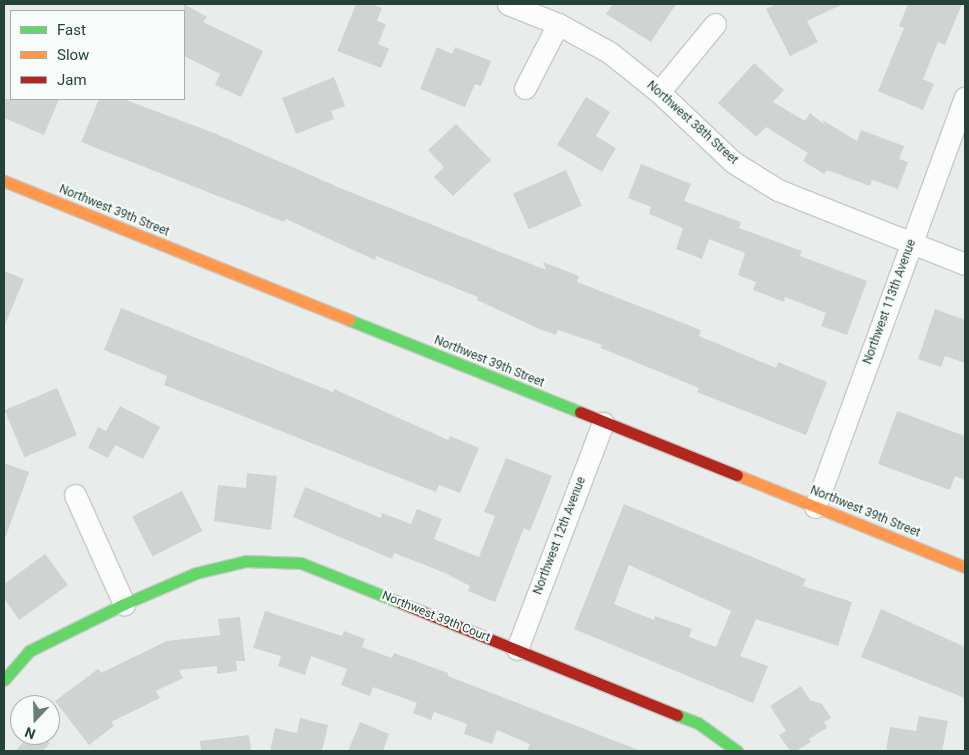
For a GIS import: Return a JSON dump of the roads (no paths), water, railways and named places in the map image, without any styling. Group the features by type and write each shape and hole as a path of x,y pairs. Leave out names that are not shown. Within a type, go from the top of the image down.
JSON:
{"street":[{"name":"Northwest 38th Street","path":"508,4 558,24 609,52 659,92 733,162 778,190 965,264"},
{"path":"526,88 558,24"},
{"path":"659,92 715,24"},
{"name":"Northwest 113th Avenue","path":"814,507 965,98"},
{"name":"Northwest 39th Street","path":"4,181 965,567"},
{"name":"Northwest 12th Avenue","path":"517,649 603,423"},
{"path":"75,495 124,604"},
{"name":"Northwest 39th Court","path":"4,680 29,651 124,604 196,573 246,561 301,563 698,724 737,751"}]}
